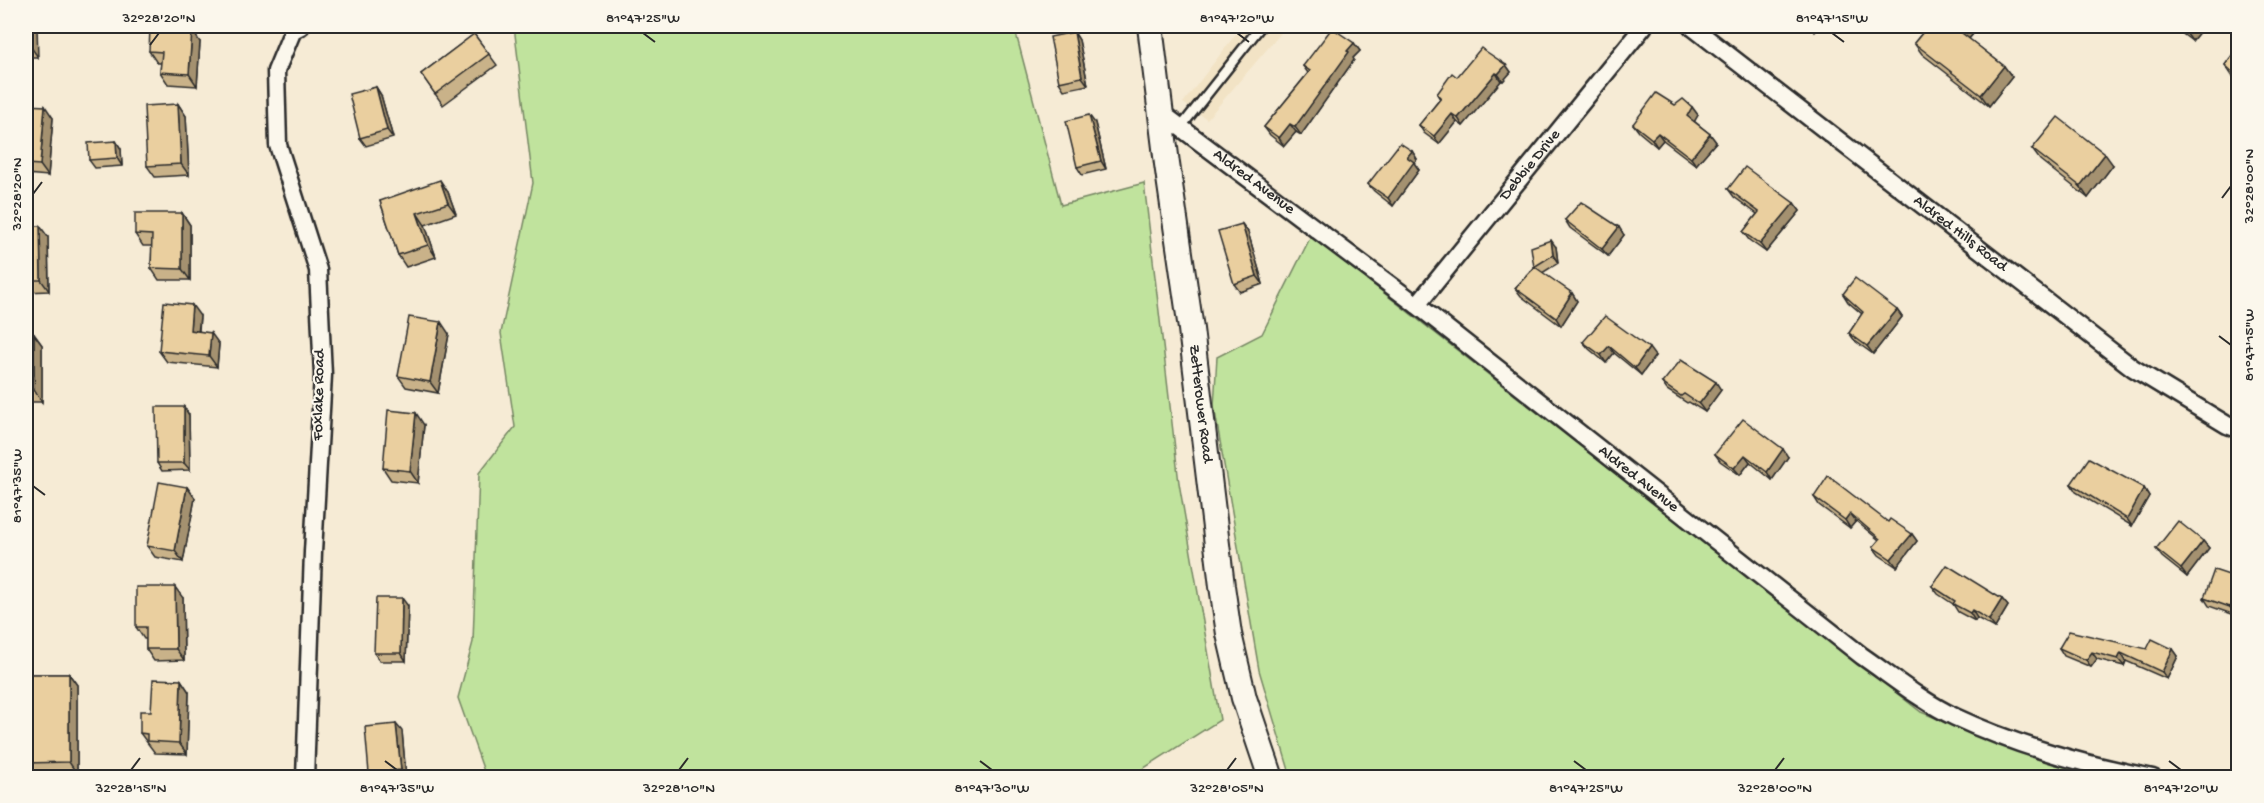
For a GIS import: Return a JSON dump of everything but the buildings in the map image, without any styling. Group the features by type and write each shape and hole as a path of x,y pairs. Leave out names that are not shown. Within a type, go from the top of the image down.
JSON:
{"street":[{"name":"Foxlake Road","path":"301,26 293,30 276,71 278,145 318,270 323,363 305,777"},
{"name":"Zetterower Road","path":"1150,26 1229,634 1244,698 1271,777"},
{"name":"Debbie Drive","path":"1418,305 1644,26"},
{"name":"Aldred Hills Road","path":"1691,26 2133,368 2238,429"},
{"name":"Aldred Avenue","path":"1160,112 1418,305 1862,656 1909,688 1954,717 2009,738 2062,756 2153,777"}],"lane":[{"path":"1181,127 1261,26"}],"shaded area":[{"path":"1242,26 1287,26 1207,119 1183,103"}],"green space":[{"path":"514,26 1014,26 1061,205 1144,183 1179,483 1220,720 1130,777 486,777 458,698 473,642 479,473 515,427 501,333 533,183"},
{"path":"1311,236 1921,712 2005,746 2118,777 1291,777 1259,670 1214,406 1217,357 1262,334"}]}
